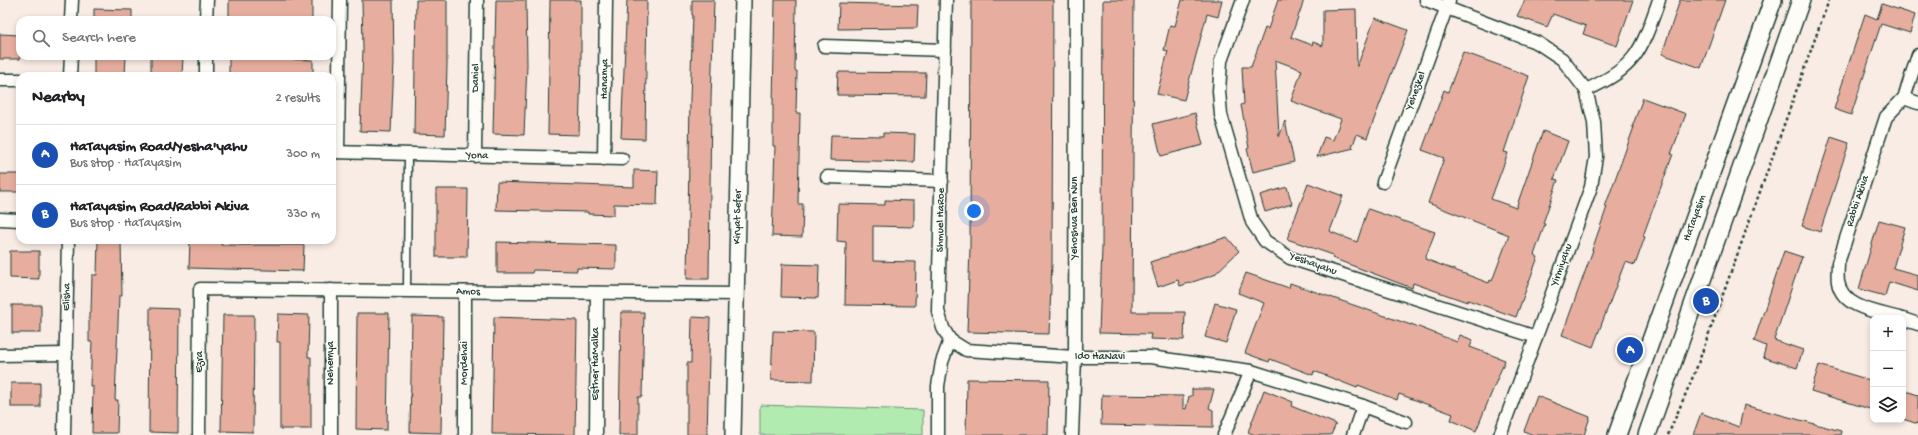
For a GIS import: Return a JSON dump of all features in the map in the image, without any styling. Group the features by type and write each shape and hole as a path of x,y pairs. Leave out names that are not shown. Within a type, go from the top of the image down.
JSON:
{"main road":[{"name":"HaTayasim","path":"1617,435 1773,0"},
{"path":"1646,435 1801,0"}],"street":[{"path":"71,16 72,0"},
{"path":"206,16 207,0"},
{"path":"336,122 340,0"},
{"name":"Daniel","path":"475,156 477,0"},
{"name":"Hananya","path":"604,159 606,0"},
{"name":"Kiryat Sefer","path":"733,435 742,0"},
{"name":"Shmuel HaRoe","path":"946,0 938,310 943,328 950,340"},
{"name":"Yehoshua Ben Nun","path":"1072,435 1074,357 1076,0"},
{"name":"Yeshayahu","path":"1243,0 1221,61 1220,103 1252,222 1265,241 1290,258 1536,337"},
{"name":"Yirmiyahu","path":"1426,0 1448,4 1538,43 1562,59 1586,90 1594,129 1596,157 1591,187 1500,435"},
{"path":"1586,90 1610,79 1627,66 1643,43 1659,0"},
{"name":"Yehezkel","path":"1383,182 1448,4"},
{"path":"824,46 945,50"},
{"name":"Rabbi Akiva","path":"1889,315 1856,305 1844,295 1838,283 1838,263 1886,117 1904,98 1918,55"},
{"path":"70,72 71,60"},
{"path":"206,60 206,72"},
{"path":"0,80 16,80"},
{"path":"1904,98 1918,103"},
{"name":"Yona","path":"336,152 622,159"},
{"path":"827,177 942,181"},
{"path":"0,219 16,220"},
{"name":"Elisha","path":"64,435 68,244"},
{"name":"Amos","path":"200,289 736,294"},
{"name":"Ezra","path":"199,435 200,289"},
{"name":"Nehemya","path":"331,290 331,435"},
{"name":"Mordehai","path":"465,292 465,435"},
{"name":"Esther HaMalka","path":"596,435 597,293"},
{"path":"1906,320 1918,324"},
{"path":"938,435 938,386 942,362 950,340"},
{"name":"Ido HaNavi","path":"950,340 966,350 1074,357 1150,357 1251,371 1363,406 1406,422"},
{"path":"0,355 66,354"},
{"path":"1224,435 1251,371"},
{"path":"1352,435 1363,406"}],"lane":[{"path":"407,291 408,154"}],"path":[{"path":"1668,435 1696,372 1829,0"}],"green space":[{"path":"760,405 923,410 923,435 760,435"}],"building":[{"path":"229,0 312,0 312,16 229,16"},
{"path":"362,0 393,0 394,62 391,132 360,131 363,49"},
{"path":"416,0 447,0 445,135 414,134"},
{"path":"496,0 526,0 527,65 524,135 493,134"},
{"path":"550,0 581,0 579,135 548,134"},
{"path":"627,0 647,0 645,139 621,138"},
{"path":"692,0 714,0 711,100 709,279 687,279 693,15"},
{"path":"775,0 796,0 796,113 800,113 798,204 803,204 802,237 772,236 775,146 773,146 773,104"},
{"path":"971,0 1053,0 1052,263 1049,334 967,332 970,248"},
{"path":"1103,0 1134,0 1132,312 1185,312 1184,340 1150,339 1151,334 1099,333 1102,248"},
{"path":"1182,0 1222,0 1218,17 1207,14 1184,100 1157,94 1168,51 1164,50 1170,25 1175,26"},
{"path":"1278,0 1304,0 1291,37 1312,45 1313,42 1323,46 1323,10 1356,9 1357,67 1375,18 1408,30 1367,138 1357,134 1352,147 1354,148 1317,157 1324,137 1333,140 1341,119 1291,101 1302,70 1275,60 1279,137 1285,121 1294,162 1253,172 1247,149 1249,148 1241,105 1244,104 1242,67 1251,67 1265,28 1268,29"},
{"path":"1525,0 1633,0 1617,46 1583,34 1586,26 1553,14 1547,27 1517,16"},
{"path":"1680,0 1725,0 1701,68 1662,54"},
{"path":"839,3 918,5 917,28 838,29"},
{"path":"1882,4 1915,15 1910,33 1881,24 1851,115 1834,109 1865,14 1877,19"},
{"path":"94,9 132,10 132,16 94,16"},
{"path":"0,34 16,35 16,59 0,59"},
{"path":"1463,52 1529,76 1504,152 1508,153 1491,199 1516,208 1543,131 1568,141 1554,179 1558,180 1534,255 1538,257 1516,317 1413,283 1412,288 1332,258 1333,255 1287,239 1308,183 1343,196 1330,231 1331,232 1357,242 1368,209 1435,232 1425,259 1489,283 1490,280 1492,281 1509,235 1428,203 1444,158 1422,150 1444,90 1448,92"},
{"path":"94,60 126,60 125,72 94,72"},
{"path":"151,60 183,60 182,72 151,72"},
{"path":"229,60 313,60 313,72 229,72"},
{"path":"838,72 926,73 925,96 837,95"},
{"path":"1643,98 1686,114 1643,236 1645,237 1635,265 1625,262 1593,347 1562,335 1593,250 1607,207 1605,207"},
{"path":"1195,113 1203,145 1161,156 1153,124"},
{"path":"883,133 915,134 914,162 830,160 831,135 883,136"},
{"path":"1831,137 1849,143 1820,232 1802,226"},
{"path":"634,170 658,171 657,205 614,204 614,215 588,214 588,212 496,210 497,182 634,187"},
{"path":"0,174 16,174 16,192 0,192"},
{"path":"1287,187 1292,204 1265,212 1260,195"},
{"path":"436,189 468,189 467,257 436,257"},
{"path":"885,200 914,201 914,227 873,226 873,261 916,262 915,306 845,305 846,242 837,241 838,204 885,205"},
{"path":"1879,220 1905,227 1893,268 1918,275 1918,291 1889,282 1885,296 1859,289"},
{"path":"1227,237 1239,251 1214,275 1180,286 1178,280 1158,287 1150,262"},
{"path":"497,242 616,245 616,269 577,268 577,271 533,270 532,273 497,273"},
{"path":"98,244 121,244 122,296 119,296 115,400 118,400 117,433 92,433 93,386 90,386 92,342 89,342 89,312 91,312 92,275 97,275"},
{"path":"190,244 304,245 303,271 189,268"},
{"path":"10,251 39,251 39,279 10,278"},
{"path":"1784,251 1802,257 1774,340 1803,350 1797,368 1763,357 1766,346 1754,341"},
{"path":"782,264 819,265 818,298 781,297"},
{"path":"1246,273 1289,288 1290,283 1411,324 1457,342 1460,335 1473,340 1470,347 1505,360 1476,431 1451,420 1453,414 1399,394 1397,400 1358,385 1357,388 1314,371 1313,375 1270,359 1269,362 1245,353 1264,303 1238,293"},
{"path":"1215,303 1236,309 1226,343 1205,337"},
{"path":"12,305 41,305 41,333 12,333"},
{"path":"150,308 179,309 178,433 149,432"},
{"path":"621,312 644,312 642,397 638,397 638,435 619,435"},
{"path":"357,313 389,313 387,430 356,429"},
{"path":"278,314 309,315 308,357 311,357 311,429 280,429 280,342 277,342"},
{"path":"223,315 254,315 253,432 221,431"},
{"path":"412,316 443,317 441,433 410,432"},
{"path":"494,317 577,320 575,435 492,434"},
{"path":"692,317 710,318 707,435 687,435 687,363 691,363"},
{"path":"773,331 814,332 813,381 771,380"},
{"path":"1819,365 1870,380 1870,409 1811,391"},
{"path":"967,379 1049,380 1048,435 966,435"},
{"path":"11,383 40,383 40,407 11,407"},
{"path":"1192,389 1214,389 1209,408 1213,410 1213,427 1101,425 1102,395 1183,396 1183,408 1186,409 1189,396 1192,396"},
{"path":"1264,390 1293,402 1291,406 1336,424 1331,435 1255,435 1248,432"},
{"path":"1906,391 1918,395 1918,424 1906,420"},
{"path":"1537,396 1590,417 1584,435 1533,435 1524,431"},
{"path":"1744,405 1841,431 1840,435 1693,435 1701,413 1739,427"}],"place":[{"name":"HaTayasim Road/Rabbi Akiva","path":"1706,301"},
{"name":"HaTayasim Road/Yesha'yahu","path":"1630,350"}]}
